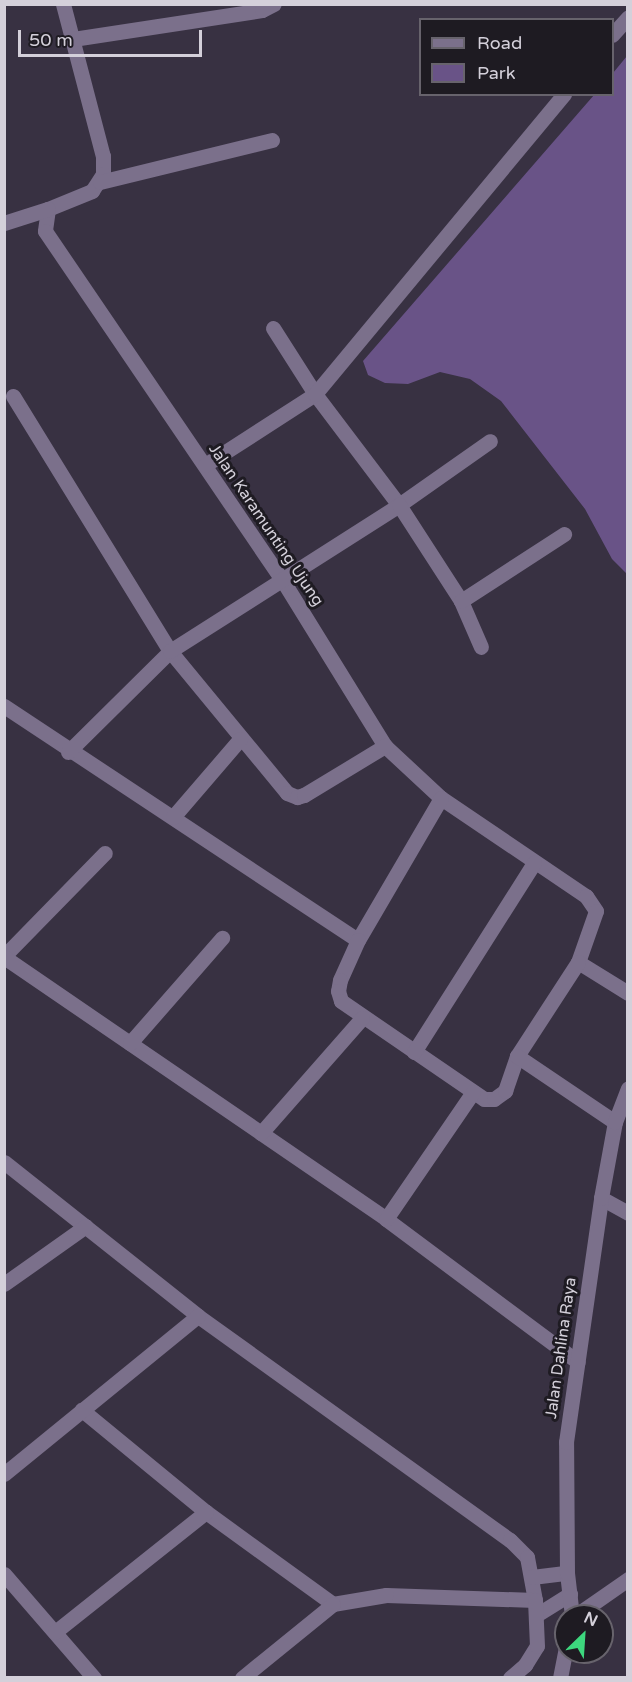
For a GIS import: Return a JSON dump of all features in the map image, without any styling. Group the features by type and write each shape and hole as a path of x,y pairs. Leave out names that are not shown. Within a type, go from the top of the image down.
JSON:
{"street":[{"path":"63,4 103,156 100,182"},
{"path":"73,39 262,10 274,4"},
{"path":"614,33 627,17"},
{"path":"205,465 315,394 562,96"},
{"path":"4,223 48,209 92,191 100,182 272,140"},
{"name":"Jalan Karamunting Ujung","path":"48,209 45,231 284,581 385,746 441,798 586,896 596,911 578,962"},
{"path":"273,328 315,394 399,505 461,601 481,647"},
{"path":"13,396 170,651 240,739 287,793 297,797 385,746"},
{"path":"68,752 170,651 284,581 490,441"},
{"path":"461,601 564,534"},
{"path":"4,706 68,752 173,817 358,940"},
{"path":"173,817 240,739"},
{"path":"441,798 358,940 338,991 341,1001 362,1018 484,1100 494,1099 505,1091 517,1056 578,962 627,993"},
{"path":"105,853 4,957 386,1219 578,1362"},
{"path":"414,1052 534,863"},
{"path":"130,1043 222,938"},
{"path":"261,1133 362,1018"},
{"path":"517,1056 615,1122"},
{"name":"Jalan Dahlina Raya","path":"572,1604 567,1573 566,1442 601,1198 615,1122 627,1088"},
{"path":"386,1219 473,1092"},
{"path":"4,1162 198,1316 510,1540 527,1557 536,1607 537,1646 525,1665 510,1677"},
{"path":"601,1198 627,1213"},
{"path":"4,1284 86,1226"},
{"path":"4,1474 198,1316"},
{"path":"82,1410 206,1512 333,1604"},
{"path":"55,1632 206,1512"},
{"path":"532,1577 567,1573"},
{"path":"4,1574 94,1677"},
{"path":"593,1604 626,1583"},
{"path":"242,1677 333,1604 386,1595 536,1607 570,1594"}],"green space":[{"path":"627,56 627,574 612,559 585,509 501,401 470,379 440,372 408,384 385,383 368,375 363,361 593,96 614,96 614,72"}]}
